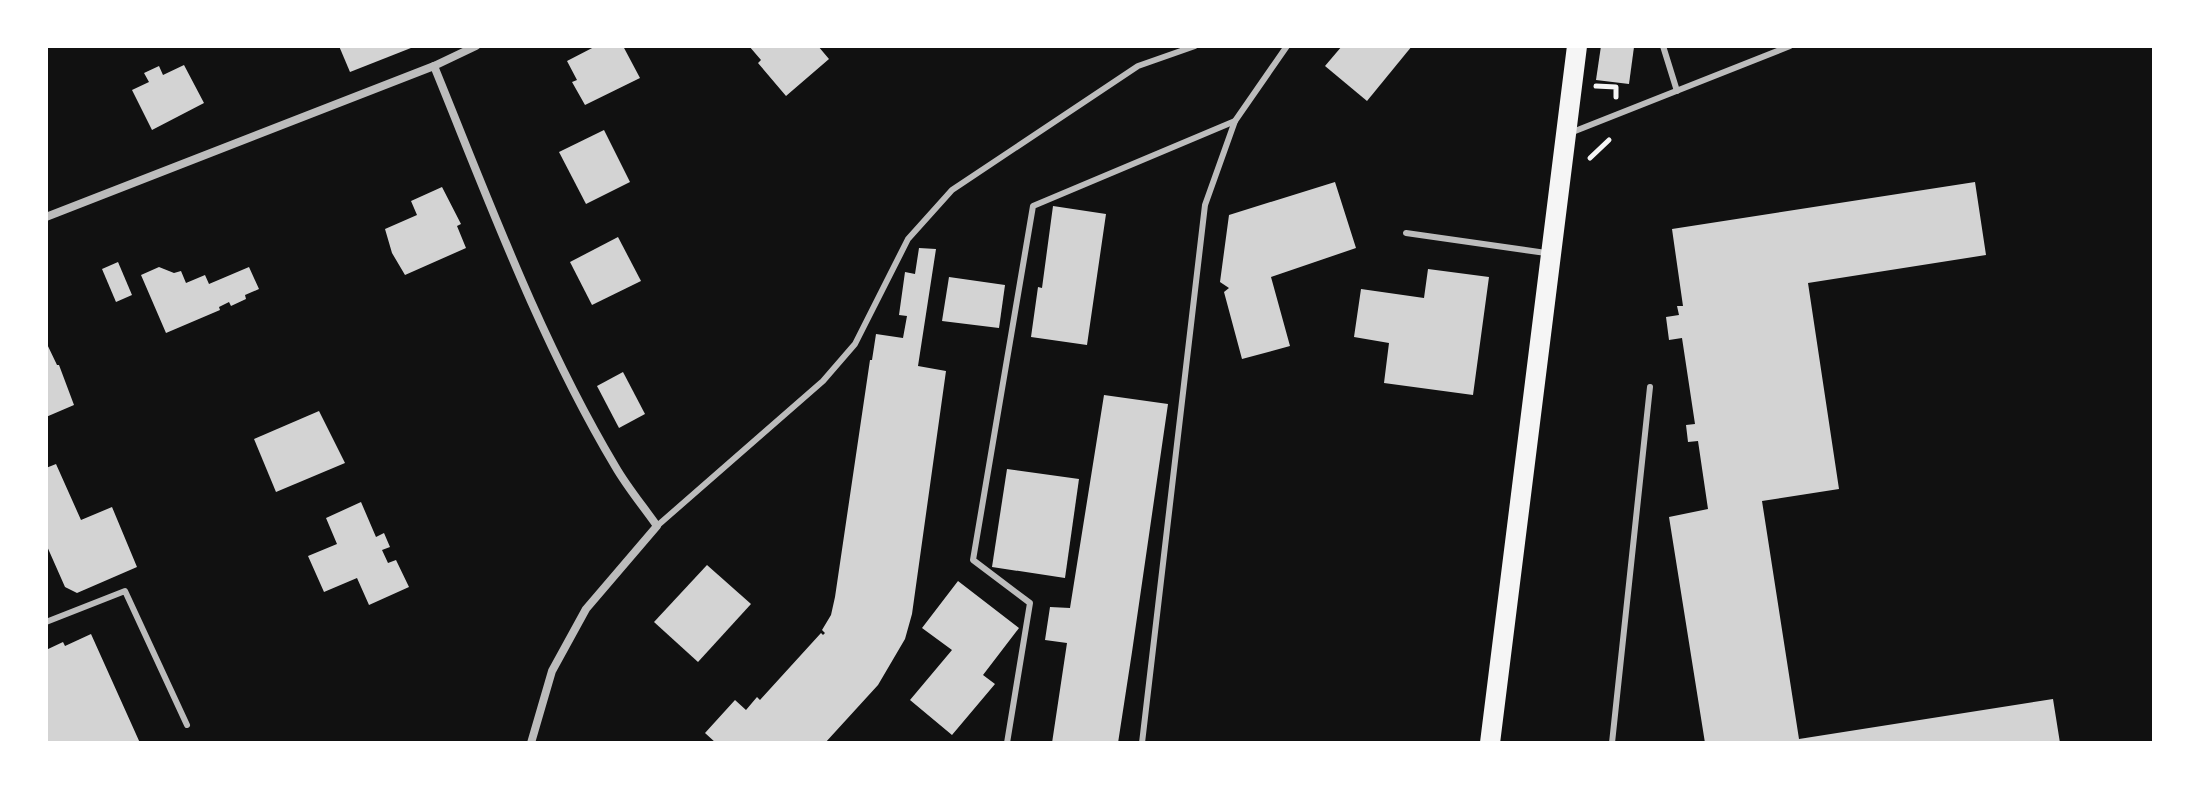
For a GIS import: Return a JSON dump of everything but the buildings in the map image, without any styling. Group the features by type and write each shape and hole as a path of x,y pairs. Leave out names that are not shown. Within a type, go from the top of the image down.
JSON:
{"main road":[{"path":"1490,743 1577,46"}],"street":[{"path":"46,217 434,66 476,46"},
{"path":"434,66 553,348 615,467 657,526 586,609 552,671 531,743"}],"lane":[{"path":"657,526 823,381 855,344 908,239 952,190 1138,66 1195,46"},
{"path":"1142,743 1205,205 1235,121 1287,46"},
{"path":"1663,46 1677,91"},
{"path":"1565,134 1790,46"},
{"path":"1007,743 1030,603 973,560 1033,206 1235,121"},
{"path":"1406,233 1550,254"},
{"path":"1612,743 1650,387"},
{"path":"46,622 125,591 187,725"}],"path":[{"path":"1591,86 1616,87 1616,115"}]}
